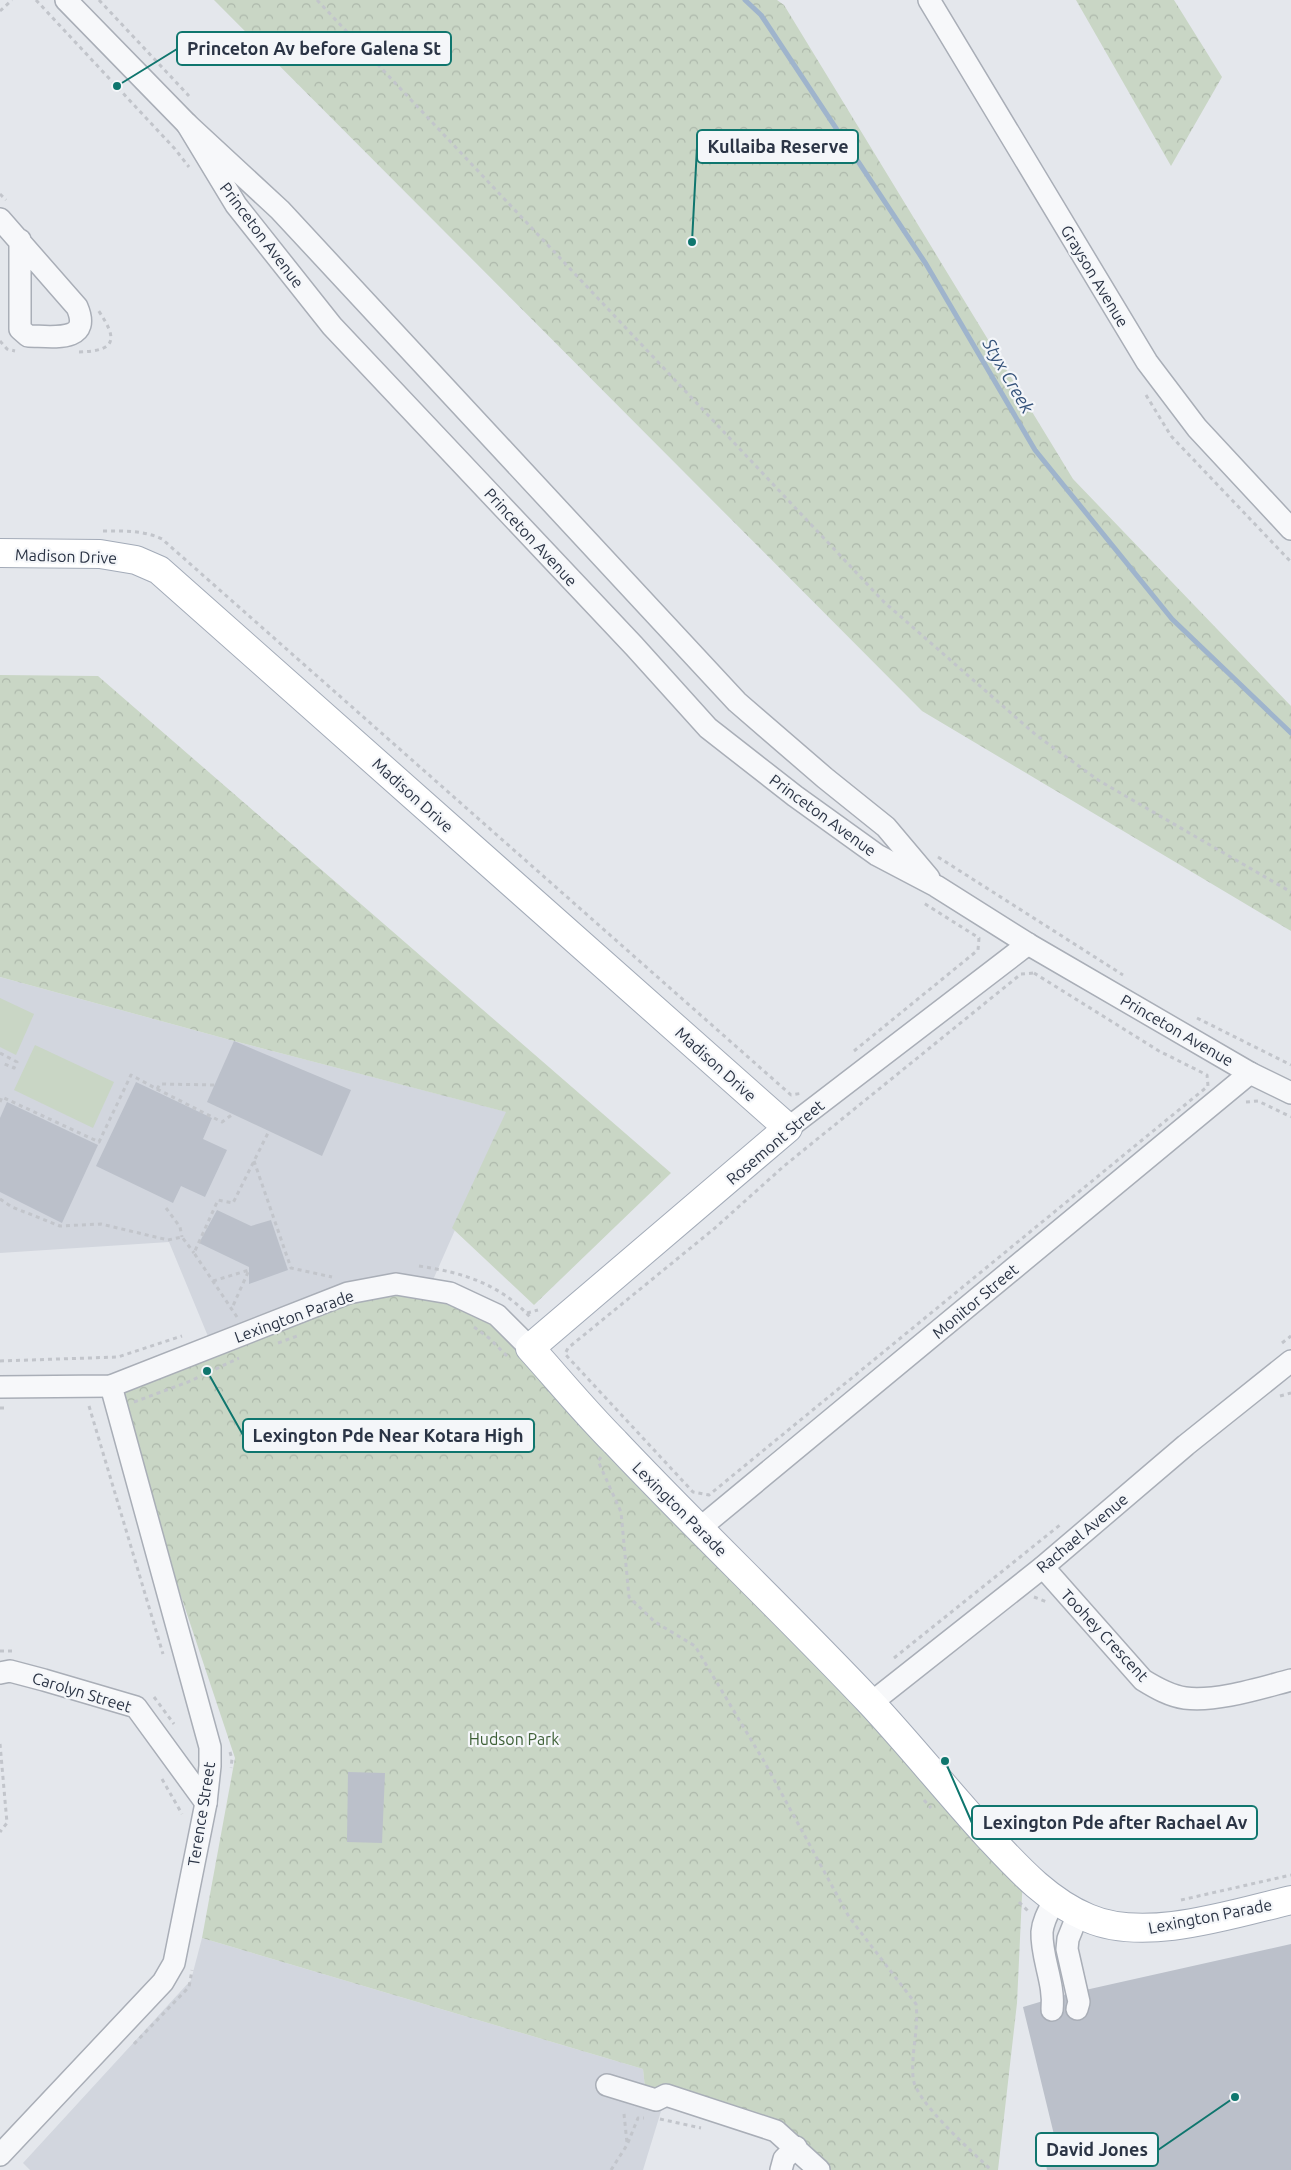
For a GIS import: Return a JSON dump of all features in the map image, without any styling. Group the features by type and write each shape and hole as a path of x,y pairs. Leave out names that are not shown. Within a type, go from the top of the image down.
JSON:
{"main road":[{"name":"Madison Drive","path":"0,554 100,554 136,560 159,570 788,1128"},
{"name":"Rosemont Street","path":"521,1355 788,1128"},
{"name":"Lexington Parade","path":"521,1355 613,1441 700,1528 871,1704 940,1784 1023,1874 1055,1899 1089,1919 1116,1926 1140,1928 1168,1926 1291,1900"}],"street":[{"name":"Princeton Avenue","path":"66,0 187,124 280,210 737,702 825,778 886,827 936,886"},
{"name":"Grayson Avenue","path":"929,0 1147,362 1198,428 1291,529"},
{"name":"Princeton Avenue","path":"187,124 236,205 332,326 634,646 708,728 794,796 877,855 936,886 1028,944 1250,1073 1291,1093"},
{"path":"0,219 20,240"},
{"name":"Rosemont Street","path":"788,1128 1028,944"},
{"name":"Monitor Street","path":"700,1528 1250,1073"},
{"name":"Lexington Parade","path":"0,1387 111,1386 348,1293 396,1284 450,1293 497,1315 521,1355"},
{"name":"Rachael Avenue","path":"871,1704 1042,1567 1287,1359"},
{"name":"Terence Street","path":"0,2155 163,1982 174,1963 206,1803 210,1747 111,1386"},
{"name":"Toohey Crescent","path":"1042,1567 1143,1680 1163,1692 1185,1698 1211,1698 1291,1680"},
{"name":"Carolyn Street","path":"0,1672 10,1671 136,1707 206,1803"},
{"path":"1052,2010 1054,1997 1044,1954 1042,1931 1046,1916 1055,1899"},
{"path":"1077,2009 1079,2002 1066,1948 1078,1914"},
{"path":"607,2085 656,2100 666,2095 776,2131 796,2147 819,2170"},
{"path":"781,2170 784,2159 796,2147"}],"path":[{"path":"0,11 12,0"},
{"path":"36,0 175,150 191,170"},
{"path":"100,0 194,101"},
{"path":"317,0 884,602 1036,735 1098,780 1291,892"},
{"path":"94,531 132,531 149,534 162,540 791,1095 804,1092"},
{"path":"933,853 1126,977"},
{"path":"853,1052 978,950 979,938 921,902"},
{"path":"1034,973 1158,1051 1207,1075 1208,1086 709,1495 702,1494 694,1492 565,1354 568,1348 715,1228 784,1166 1021,974 1034,973"},
{"path":"1190,1015 1291,1065"},
{"path":"0,1053 17,1062 14,1068 2,1063"},
{"path":"0,1102 2,1097 99,1142 131,1075 222,1122 233,1114"},
{"path":"157,1089 160,1084 215,1085"},
{"path":"1238,1108 1246,1102 1258,1101 1291,1117"},
{"path":"194,1253 218,1200 233,1203 269,1131"},
{"path":"254,1160 291,1268 332,1277"},
{"path":"0,1199 12,1207 60,1226 102,1224 168,1240 182,1237"},
{"path":"166,1208 180,1227 182,1237 237,1317 228,1320"},
{"path":"213,1281 249,1270 231,1308"},
{"path":"527,1314 536,1312 543,1306"},
{"path":"470,1324 489,1338 521,1355"},
{"path":"0,1361 118,1357 191,1333"},
{"path":"277,1343 302,1334"},
{"path":"1287,1359 1291,1336"},
{"path":"130,1408 133,1402 188,1382 244,1356"},
{"path":"1276,1398 1291,1393"},
{"path":"89,1406 164,1658"},
{"path":"613,1441 598,1461 621,1512 629,1597 655,1622 695,1646 765,1763 849,1917 916,2004 918,2020 912,2078 923,2102 991,2170"},
{"path":"892,1660 1066,1520"},
{"path":"1030,1596 1046,1600 1052,1608"},
{"path":"0,1744 7,1823 0,1832"},
{"path":"229,1749 232,1759 230,1768"},
{"path":"158,1771 183,1812 181,1821"},
{"path":"1179,1901 1291,1875"},
{"path":"128,2050 190,1987 193,1968"},
{"path":"624,2114 628,2145"},
{"path":"611,2170 628,2145 638,2118 650,2117"},
{"path":"658,2118 704,2129"}],"shaded area":[{"path":"0,977 234,1041 507,1112 429,1289 212,1346 169,1242 0,1253"},
{"path":"202,1938 643,2069 645,2088 666,2095 643,2170 30,2170 23,2163 191,1980"}],"green space":[{"path":"214,0 777,0 784,5 1073,479 1291,706 1291,931 922,711"},
{"path":"1076,0 1174,0 1222,77 1171,166"},
{"path":"0,675 98,676 671,1173 534,1305 452,1228 506,1112 234,1041 0,977"},
{"path":"0,998 34,1014 16,1055 0,1047"},
{"path":"35,1045 114,1082 93,1128 14,1090"},
{"name":"Hudson Park","path":"396,1284 497,1315 1023,1874 1017,2003 998,2170 819,2170 796,2147 645,2088 643,2069 202,1938 235,1758 111,1386"}],"building":[{"path":"234,1041 351,1090 322,1156 207,1102"},
{"path":"136,1082 212,1118 203,1139 227,1150 205,1197 181,1186 173,1203 96,1166"},
{"path":"7,1102 98,1145 62,1223 0,1192 0,1118"},
{"path":"217,1210 251,1226 271,1220 288,1270 249,1284 249,1267 199,1243"},
{"path":"348,1772 385,1773 382,1843 347,1842"},
{"path":"1291,1944 1291,2170 1047,2170 1043,2147 1056,2143 1023,2007 1063,1995"}],"waterway":[{"name":"Styx Creek","path":"745,0 761,15 926,264 1035,450 1172,619 1291,733"}],"place":[{"name":"Princeton Av before Galena St","path":"117,86"},
{"name":"Kullaiba Reserve","path":"692,242"},
{"name":"Lexington Pde Near Kotara High","path":"207,1371"},
{"name":"Lexington Pde after Rachael Av","path":"945,1761"},
{"name":"David Jones","path":"1235,2097"}]}
